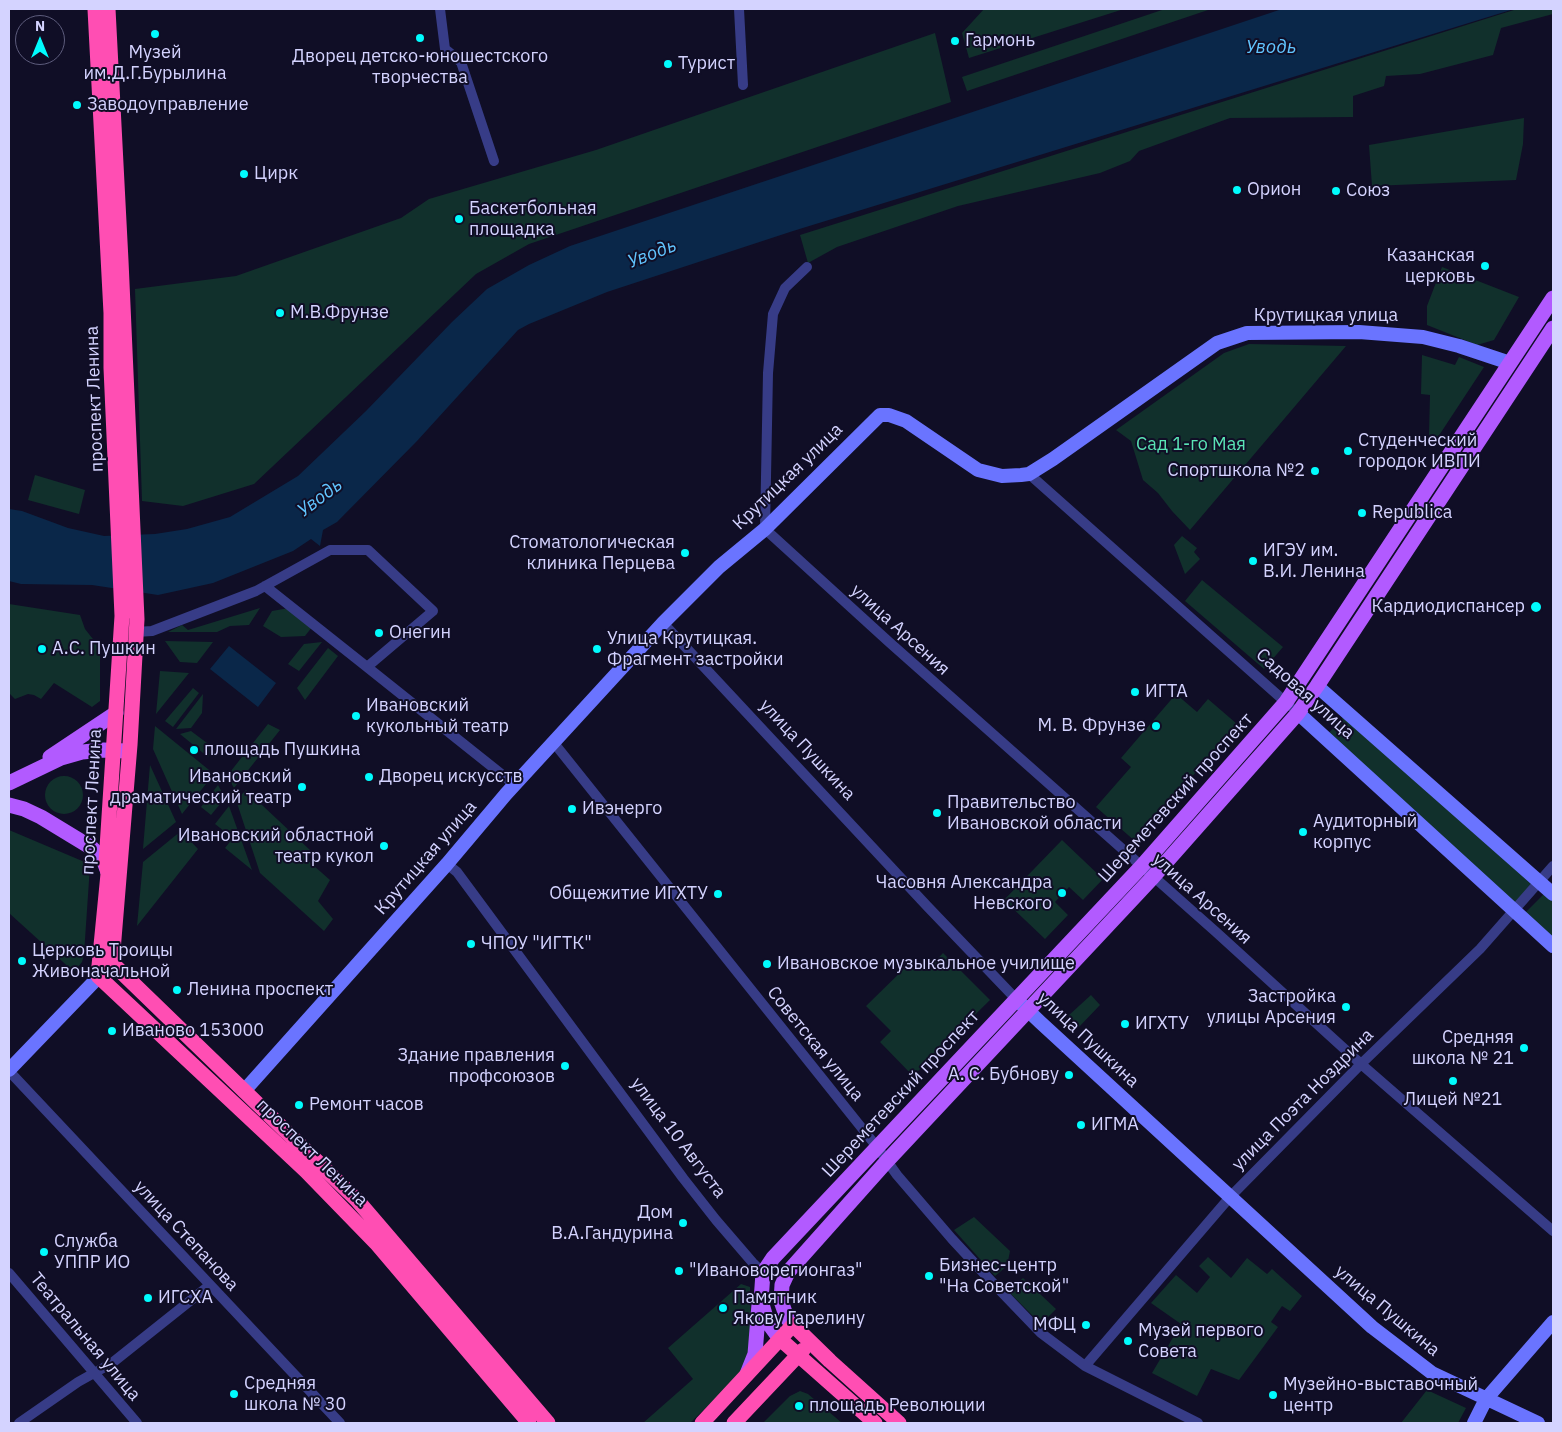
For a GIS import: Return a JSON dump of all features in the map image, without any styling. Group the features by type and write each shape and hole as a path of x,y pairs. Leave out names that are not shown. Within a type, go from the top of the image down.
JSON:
{"highway":[{"name":"проспект Ленина","path":"95,9 111,313 111,368 125,505"},
{"name":"проспект Ленина","path":"108,9 125,505 132,623 129,751 112,963 357,1200 548,1423"},
{"name":"проспект Ленина","path":"132,623 116,713 106,863 108,874 98,976 306,1171 376,1243 529,1423"},
{"path":"702,1423 793,1325 899,1423"},
{"path":"780,1339 875,1423"},
{"path":"734,1423 810,1342"},
{"path":"777,1378 790,1372 802,1370 818,1374"}],"main road":[{"name":"Шереметевский проспект","path":"763,1273 773,1258 1141,867 1286,702 1553,298"},
{"name":"Шереметевский проспект","path":"793,1325 782,1307 782,1285 788,1272 887,1162 1154,877 1298,713 1553,328"},
{"name":"Крутицкая улица","path":"1510,363 1524,372"},
{"path":"9,783 116,713"},
{"path":"27,773 61,758 82,752 129,751"},
{"path":"9,805 24,809 41,817 92,848 103,859 108,874"},
{"path":"742,1381 752,1365 755,1354 763,1273"},
{"path":"761,1293 766,1318 780,1339"}],"street":[{"path":"440,9 445,48 461,62 494,160"},
{"path":"739,9 743,85"},
{"path":"765,529 768,373 773,314 785,288 807,267"},
{"name":"Крутицкая улица","path":"244,1091 515,785 663,623 719,568 765,529 880,415 902,418 978,470 1002,476 1029,474 1193,362 1217,343 1247,333 1367,332 1423,337 1459,346 1510,363"},
{"name":"Садовая улица","path":"1029,474 1286,702 1553,946"},
{"name":"улица Арсения","path":"765,529 1360,1064 1553,1231"},
{"path":"132,623 152,631 265,586 330,550 368,550 434,611 367,667"},
{"path":"265,586 515,785"},
{"name":"улица Пушкина","path":"663,623 1016,999 1372,1327 1432,1373 1538,1423"},
{"name":"Садовая улица","path":"1317,686 1553,894"},
{"name":"Советская улица","path":"554,743 877,1147 887,1162 952,1239 1041,1333 1085,1366 1198,1423"},
{"name":"улица 10 Августа","path":"447,864 457,872 483,906 683,1178 716,1220 763,1273"},
{"name":"улица Поэта Ноздрина","path":"1085,1366 1230,1197 1360,1064 1480,949 1553,866"},
{"path":"9,1071 112,963"},
{"name":"улица Степанова","path":"9,1071 340,1423"},
{"name":"Театральная улица","path":"9,1273 137,1423"},
{"path":"19,1423 95,1372 112,1363 210,1285"},
{"path":"1474,1423 1486,1399 1553,1322"}],"green space":[{"path":"984,9 1124,9 969,58 962,33"},
{"path":"1165,9 1211,9 967,91 962,77"},
{"path":"1517,9 1553,9 1553,14 1501,28 1493,55 1420,74 1386,76 1384,86 1353,96 1353,117 1230,118 1139,151 1130,161 1100,173 958,206 837,247 808,263 800,235"},
{"path":"935,33 951,102 529,244 476,274 254,484 183,506 142,501 135,289 236,276 401,218 429,199 596,150"},
{"path":"1524,118 1523,144 1516,180 1372,186 1369,145"},
{"path":"1442,267 1519,297 1494,340 1477,345 1427,325 1427,306"},
{"name":"Сад 1-го Мая","path":"1249,344 1346,346 1190,530 1158,493 1143,480 1131,441 1116,430 1224,353"},
{"path":"1422,355 1455,365 1459,357 1484,367 1436,440 1429,436 1430,395 1421,394"},
{"path":"35,475 85,490 79,514 28,500"},
{"path":"1182,536 1197,548 1194,552 1200,559 1185,574 1174,545"},
{"path":"1202,580 1283,647 1264,669 1185,601"},
{"path":"9,604 80,615 85,629 100,648 100,701 92,707 54,683 41,699 28,694 15,699 9,693"},
{"path":"260,608 249,625 230,626 217,632 168,632 182,625 188,630"},
{"path":"289,608 312,627 305,636 281,637 263,626 272,611"},
{"path":"165,641 213,642 197,663 180,662"},
{"path":"322,642 299,671 288,664 304,644"},
{"path":"328,648 338,656 305,700 297,688"},
{"path":"160,671 189,673 156,714"},
{"path":"193,688 199,693 173,727 165,721"},
{"path":"203,694 202,713 191,728 176,729"},
{"path":"1176,694 1197,712 1208,699 1237,724 1136,842 1096,807 1131,767 1121,758"},
{"path":"1345,715 1535,886 1514,906 1328,734"},
{"path":"268,724 280,730 234,788 227,776"},
{"path":"155,726 214,774 182,814 153,749"},
{"path":"191,731 215,749 208,757 180,734"},
{"path":"150,765 176,822 143,849"},
{"path":"64,776 77,782 83,795 77,808 64,814 51,808 45,795 51,782"},
{"path":"218,785 225,798 211,815 201,807"},
{"path":"246,790 310,850 305,858 330,880 318,901 333,919 324,931 260,873 236,800"},
{"path":"229,806 252,870 225,848 233,838 215,824"},
{"path":"9,830 87,863 90,866 84,954 82,962 74,972 9,913"},
{"path":"181,831 198,849 137,926 143,862"},
{"path":"1062,840 1103,879 1083,900 1069,887 1055,902 1068,915 1045,939 1004,900"},
{"path":"1546,892 1553,898 1553,938 1525,913"},
{"path":"943,953 990,1000 913,1076 880,1042 891,1031 866,1006 914,959 926,971"},
{"path":"1091,995 1100,1005 1079,1027 1068,1016"},
{"path":"974,1217 1010,1251 1007,1266 995,1276 954,1230"},
{"path":"1208,1257 1231,1278 1247,1258 1267,1274 1272,1269 1302,1296 1290,1311 1282,1306 1271,1322 1278,1327 1239,1380 1211,1369 1197,1396 1152,1373 1181,1324 1151,1303 1176,1275 1197,1293 1210,1277 1199,1266"},
{"path":"1023,1278 1056,1309 1041,1324 1008,1291"},
{"path":"741,1284 750,1287 752,1353 744,1371 690,1423 643,1423 693,1379 668,1348"},
{"path":"1427,1390 1466,1408 1458,1423 1401,1423"},
{"name":"площадь Революции","path":"800,1391 808,1394 842,1423 763,1423 790,1396"}],"water":[{"name":"Уводь","path":"1282,9 1514,9 793,231 607,292 529,324 518,330 417,441 337,522 323,530 320,546 311,539 293,551 213,583 158,595 92,585 21,584 9,581 9,509 22,511 68,528 104,536 155,534 187,529 230,517 298,476 366,411 452,322 487,289 529,265 570,246"},
{"path":"229,646 276,683 258,707 210,669"}],"place":[{"name":"Музей им.Д.Г.Бурылина","path":"155,34"},
{"name":"Дворец детско-юношестского творчества","path":"420,38"},
{"name":"Гармонь","path":"955,41"},
{"name":"Турист","path":"668,64"},
{"name":"Заводоуправление","path":"77,105"},
{"name":"Цирк","path":"244,174"},
{"name":"Орион","path":"1237,190"},
{"name":"Союз","path":"1336,191"},
{"name":"Баскетбольная площадка","path":"459,219"},
{"name":"Казанская церковь","path":"1485,266"},
{"name":"М.В.Фрунзе","path":"280,313"},
{"name":"Студенческий городок ИВПИ","path":"1348,451"},
{"name":"Спортшкола №2","path":"1315,471"},
{"name":"Republica","path":"1362,513"},
{"name":"Стоматологическая клиника Перцева","path":"685,553"},
{"name":"ИГЭУ им. В.И. Ленина","path":"1253,561"},
{"name":"Кардиодиспансер","path":"1536,607"},
{"name":"Онегин","path":"379,633"},
{"name":"А.C. Пушкин","path":"42,649"},
{"name":"Улица Крутицкая. Фрагмент застройки","path":"597,649"},
{"name":"ИГТА","path":"1135,692"},
{"name":"Ивановский кукольный театр","path":"356,716"},
{"name":"М. В. Фрунзе","path":"1156,726"},
{"name":"площадь Пушкина","path":"194,750"},
{"name":"Дворец искусств","path":"369,777"},
{"name":"Ивановский драматический театр","path":"302,787"},
{"name":"Ивэнерго","path":"572,809"},
{"name":"Правительство Ивановской области","path":"937,813"},
{"name":"Аудиторный корпус","path":"1303,832"},
{"name":"Ивановский областной театр кукол","path":"384,846"},
{"name":"Часовня Александра Невского","path":"1062,893"},
{"name":"Общежитие ИГХТУ","path":"718,894"},
{"name":"ЧПОУ \"ИГТК\"","path":"471,944"},
{"name":"Церковь Троицы Живоначальной","path":"22,961"},
{"name":"Ивановское музыкальное училище","path":"767,964"},
{"name":"Ленина проспект","path":"177,990"},
{"name":"Застройка улицы Арсения","path":"1346,1007"},
{"name":"ИГХТУ","path":"1125,1024"},
{"name":"Иваново 153000","path":"112,1031"},
{"name":"Средняя школа № 21","path":"1524,1048"},
{"name":"Здание правления профсоюзов","path":"565,1066"},
{"name":"А. С. Бубнову","path":"1069,1075"},
{"name":"Лицей №21","path":"1453,1081"},
{"name":"Ремонт часов","path":"299,1105"},
{"name":"ИГМА","path":"1081,1125"},
{"name":"Дом В.А.Гандурина","path":"683,1223"},
{"name":"Служба УППР ИО","path":"44,1252"},
{"name":"\"Ивановорегионгаз\"","path":"679,1271"},
{"name":"Бизнес-центр \"На Советской\"","path":"929,1276"},
{"name":"ИГСХА","path":"148,1298"},
{"name":"Памятник Якову Гарелину","path":"723,1308"},
{"name":"МФЦ","path":"1086,1325"},
{"name":"Музей первого Совета","path":"1128,1341"},
{"name":"Средняя школа № 30","path":"234,1394"},
{"name":"Музейно-выставочный центр","path":"1273,1395"},
{"name":"площадь Революции","path":"799,1406"}]}
